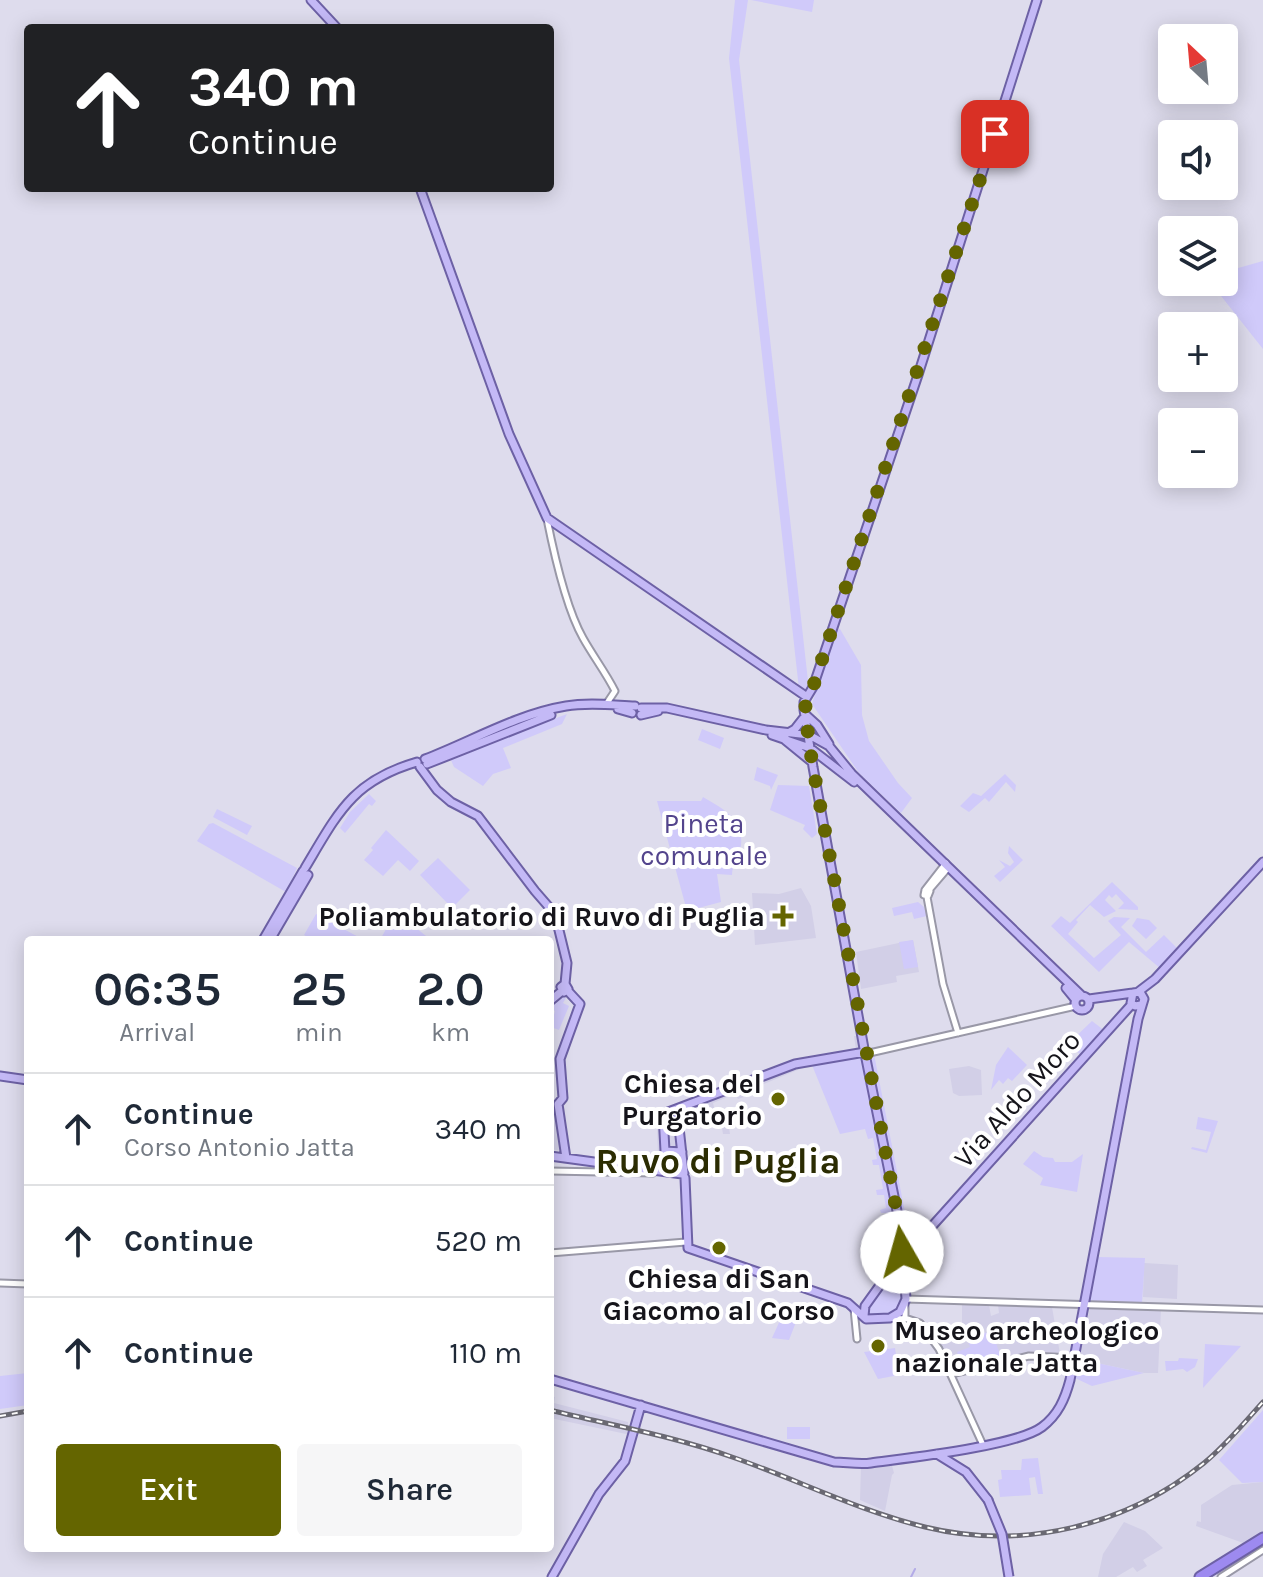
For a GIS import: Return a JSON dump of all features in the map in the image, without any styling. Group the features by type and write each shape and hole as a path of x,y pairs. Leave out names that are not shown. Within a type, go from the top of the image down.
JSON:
{"highway":[{"path":"1200,1577 1263,1541"},
{"path":"1209,1577 1263,1541"}],"main road":[{"path":"311,0 333,24"},
{"path":"677,1110 686,1244 701,1254 854,1306 865,1318 890,1318 900,1312 906,1301 904,1252 812,765 806,699 813,687 918,375 1037,0"},
{"path":"421,192 509,434 547,518 806,699"},
{"path":"422,764 526,717 561,706 624,706 637,711"},
{"path":"266,936 334,827 360,794 386,777 566,710 608,708 637,711 667,708 785,736 836,766 945,865"},
{"path":"785,736 795,729 806,714"},
{"path":"806,714 852,774 1082,1001 1136,999 1263,862"},
{"path":"785,736 809,735 829,746"},
{"path":"785,736 812,765"},
{"path":"422,764 428,778 451,802 478,816 555,914 567,963 565,988 554,998"},
{"path":"812,765 836,766"},
{"path":"272,936 307,871"},
{"path":"565,988 580,1004 560,1059 563,1098 558,1104 566,1158"},
{"path":"554,1380 831,1460 872,1462 935,1453 949,1455 963,1448 1017,1438 1041,1428 1066,1398 1075,1358 1138,1019 1136,999"},
{"name":"Via Aldo Moro","path":"854,1306 891,1272 904,1252 914,1245 1136,999"},
{"path":"682,1152 665,1151 663,1114 802,1064 866,1053"},
{"path":"0,1076 24,1079"},
{"path":"554,1156 632,1171 683,1175"},
{"path":"891,1272 903,1274"},
{"path":"552,1577 599,1494 625,1461 636,1432 641,1405"},
{"path":"959,1465 958,1453 963,1448"},
{"path":"949,1455 988,1500 1002,1534 1009,1577"}],"street":[{"path":"547,518 566,593 582,637 624,706"},
{"path":"606,705 615,691"},
{"path":"945,865 927,892 943,984 958,1033"},
{"path":"866,1053 1082,1001"},
{"path":"554,1171 632,1171"},
{"path":"554,1253 686,1244"},
{"path":"0,1283 24,1284"},
{"path":"907,1318 906,1301 936,1300 1263,1310"},
{"path":"854,1306 857,1339"},
{"path":"857,1326 865,1318"},
{"path":"890,1318 907,1318 920,1323 939,1349 983,1445"},
{"path":"951,1374 1029,1356 1075,1358"},
{"path":"1221,1577 1263,1550"}],"shaded area":[{"name":"Poliambulatorio di Ruvo di Puglia","path":"801,888 811,906 816,938 755,945 752,893 779,894"},
{"path":"913,940 919,972 896,976 897,982 861,989 856,952"},
{"path":"854,1036 859,1036 861,1049 873,1047 875,1055 812,1064 752,1089 753,1092 747,1096 738,1099 735,1094 713,1103 718,1124 728,1122 730,1134 723,1134 722,1128 715,1129 709,1104 684,1114 686,1157 658,1157 657,1124 648,1125 650,1114 791,1060 856,1050"},
{"path":"969,1066 981,1070 982,1095 959,1096 953,1093 949,1069"},
{"path":"554,1103 562,1151 554,1150"},
{"path":"1144,1263 1178,1265 1177,1299 1143,1297"},
{"path":"962,1305 989,1305 991,1316 999,1313 998,1305 1052,1307 1060,1354 1031,1353 954,1372 937,1338 962,1335"},
{"path":"1090,1308 1161,1309 1158,1373 1144,1373 1078,1359"},
{"path":"554,1403 628,1422 628,1426 633,1427 631,1435 554,1419"},
{"path":"891,1462 894,1473 885,1511 860,1500 861,1467"},
{"path":"1263,1482 1263,1533 1246,1544 1196,1526 1197,1521 1201,1522 1201,1505 1232,1485"},
{"path":"1124,1522 1145,1531 1163,1548 1143,1560 1147,1566 1137,1572 1133,1567 1116,1577 1098,1577 1103,1554"}],"green space":[{"path":"735,0 748,0 739,60 809,690 799,689 729,58"},
{"path":"751,0 814,0 812,12"},
{"path":"1263,261 1263,349 1238,317 1238,312 1234,312 1221,296 1238,296 1238,268"},
{"path":"840,629 861,665 862,715 869,741 912,798 901,813 859,773 812,704 836,630"},
{"path":"567,714 562,724 503,748 511,768 493,774 483,786 454,767 450,758"},
{"path":"702,729 724,738 720,749 698,740"},
{"path":"757,767 778,775 771,790 770,786 754,780"},
{"path":"1005,774 1016,785 1015,792 1006,782 989,802 985,798 969,812 960,806 973,793 981,796"},
{"path":"778,785 809,786 817,834 812,838 803,829 805,825 770,810"},
{"path":"369,794 376,801 372,806 369,804 345,833 340,828 350,812"},
{"name":"Pineta comunale","path":"703,797 735,821 741,845 732,875 717,874 721,902 687,911 657,801 701,801"},
{"path":"217,809 252,826 247,835 213,817"},
{"path":"213,823 297,868 286,892 197,841"},
{"path":"386,830 419,861 410,871 398,860 383,876 364,860"},
{"path":"1009,846 1023,860 1000,882 994,876 1005,867 999,860 1010,866 1014,862 1008,853"},
{"path":"438,858 470,890 452,908 420,875"},
{"path":"1112,882 1138,910 1118,909 1124,903 1116,894 1112,898 1109,895 1105,900 1116,911 1104,917 1090,905 1068,934 1094,958 1121,935 1108,921 1114,917 1130,918 1121,927 1146,952 1164,935 1176,947 1161,969 1129,942 1099,972 1051,926 1061,916 1070,923"},
{"path":"918,902 927,916 914,919 912,912 894,916 892,908"},
{"path":"316,914 357,936 306,936"},
{"path":"392,918 410,923 426,936 382,936"},
{"path":"1137,918 1149,920 1157,928 1146,939 1132,926"},
{"path":"913,940 918,967 904,969 899,942"},
{"path":"560,995 566,998 563,1003 569,1006 559,1030 554,1028 554,1004"},
{"path":"1092,1021 1105,1031 1082,1056 1068,1044"},
{"path":"1008,1047 1027,1065 1012,1081 1008,1078 1003,1084 999,1080 991,1090 996,1065"},
{"path":"874,1054 911,1243 890,1251 893,1244 891,1232 885,1233 884,1230 890,1228 887,1213 880,1210 886,1208 884,1195 877,1195 876,1190 883,1189 879,1165 873,1165 872,1160 877,1159 873,1138 868,1139 865,1129 840,1134 812,1065"},
{"path":"1198,1117 1218,1121 1207,1153 1191,1149 1206,1150 1211,1132 1196,1129"},
{"path":"1034,1151 1043,1157 1053,1158 1055,1162 1072,1162 1083,1154 1077,1192 1040,1185 1043,1178 1023,1164"},
{"path":"1097,1257 1145,1258 1142,1303 1089,1301"},
{"path":"896,1273 900,1276 903,1301 895,1314 866,1316 865,1310"},
{"path":"782,1316 796,1322 789,1340 772,1338"},
{"path":"992,1332 1002,1360 963,1368 957,1352 970,1347 966,1335"},
{"path":"1205,1344 1241,1346 1203,1388"},
{"path":"895,1348 899,1375 878,1379 864,1352"},
{"path":"1179,1358 1198,1359 1195,1367 1187,1372 1183,1369 1166,1371 1165,1361 1178,1361"},
{"path":"1078,1359 1144,1373 1092,1386 1075,1378"},
{"path":"24,1373 24,1406 0,1409 0,1376"},
{"path":"1263,1410 1263,1482 1242,1483 1219,1460"},
{"path":"787,1427 810,1427 810,1439 787,1439"},
{"path":"1038,1458 1043,1494 1038,1494 1035,1477 1029,1478 1031,1495 1000,1497 998,1480 1002,1479 1001,1470 1021,1470 1022,1459"}],"waterway":[{"path":"911,1577 915,1569"}],"railway":[{"path":"554,1411 710,1450 900,1520 962,1534 999,1536 1072,1528 1141,1503 1174,1485 1204,1463 1263,1402"},
{"path":"0,1416 24,1412"}],"place":[{"name":"Poliambulatorio di Ruvo di Puglia","path":"783,916"},
{"name":"Chiesa del Purgatorio","path":"778,1099"},
{"name":"Chiesa di San Giacomo al Corso","path":"719,1248"},
{"name":"Museo archeologico nazionale Jatta","path":"878,1346"}],"district":[{"name":"Ruvo di Puglia","path":"718,1161"}],"route":[{"path":"902,1252 805,712 806,700 918,375 995,134"}]}
